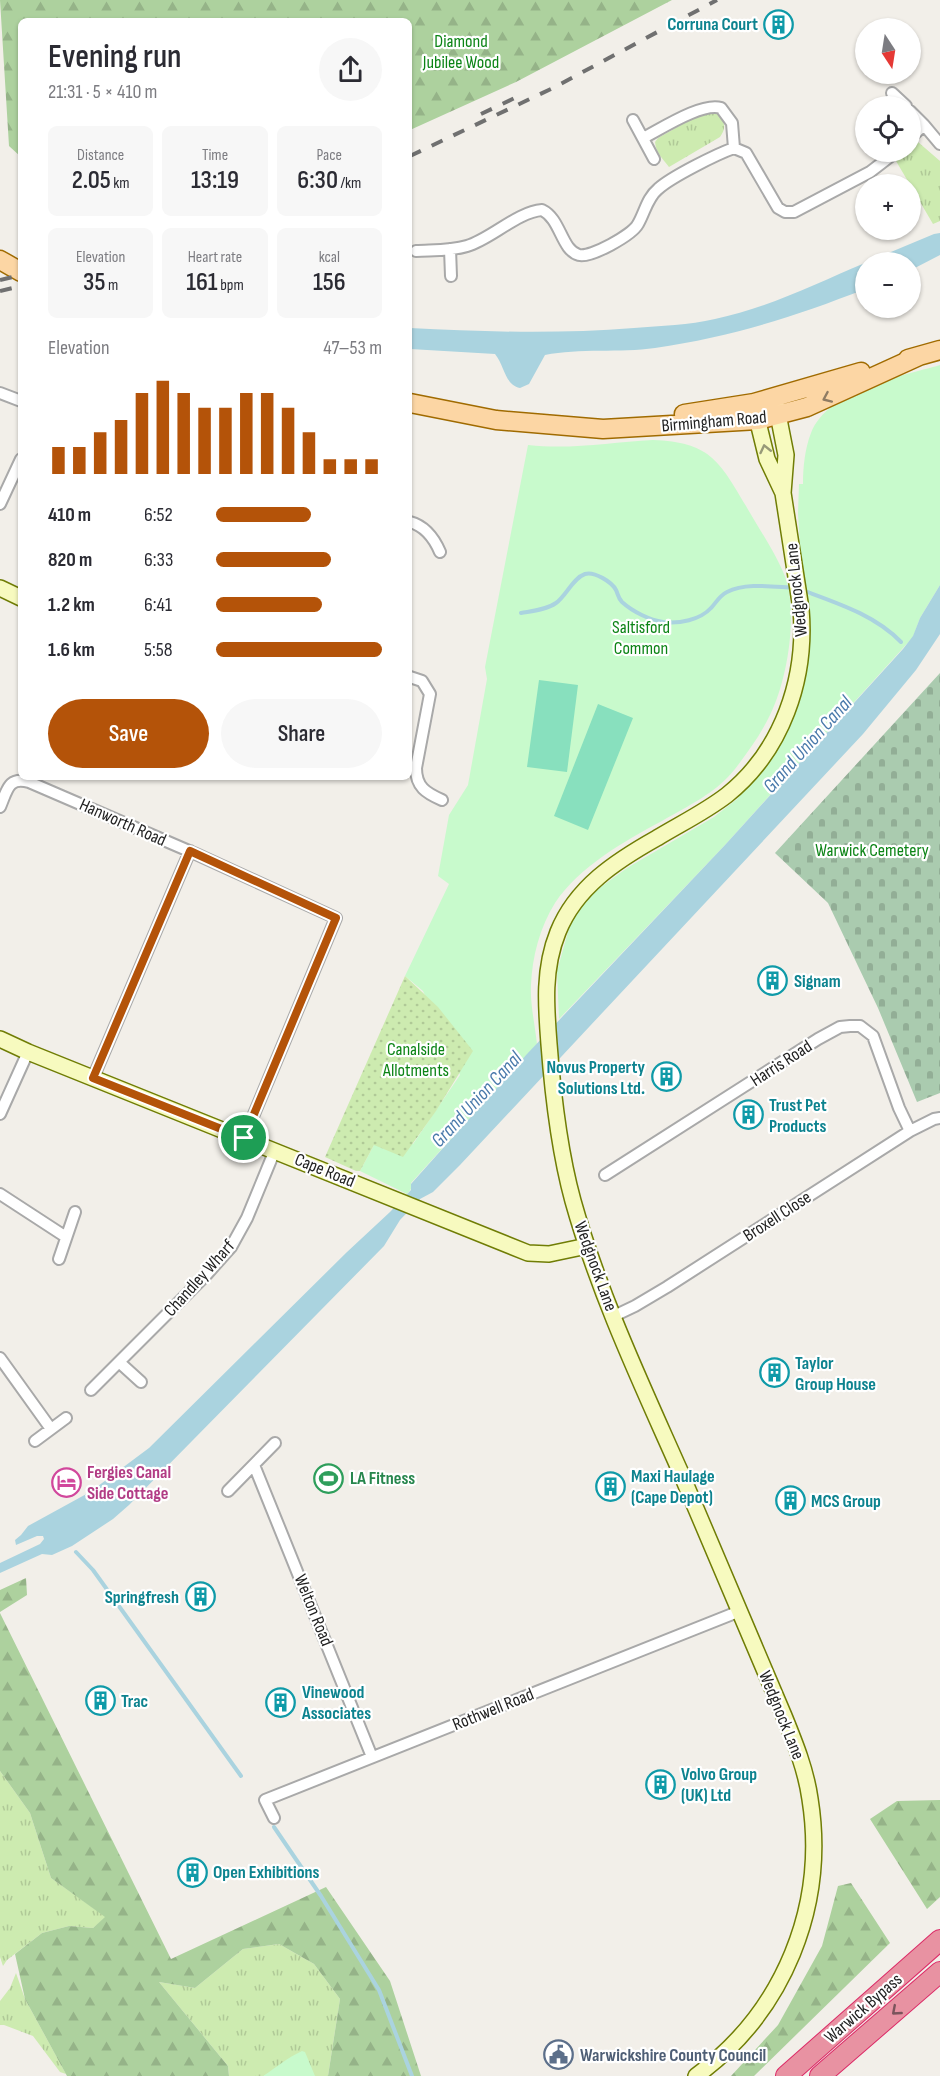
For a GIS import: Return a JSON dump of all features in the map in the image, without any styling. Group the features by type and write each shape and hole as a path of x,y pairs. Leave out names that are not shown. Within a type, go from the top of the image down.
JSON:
{"highway":[{"name":"Warwick Bypass","path":"786,2076 940,1940"},
{"name":"Warwick Bypass","path":"820,2076 940,1972"}],"main road":[{"name":"Birmingham Road","path":"412,403 496,420 603,429 756,411 776,406 807,407 919,356 940,350"}],"street":[{"path":"892,93 895,96"},
{"path":"643,138 701,109 717,106 728,115 732,123 734,148"},
{"path":"633,120 654,159"},
{"path":"921,122 940,144"},
{"path":"921,128 924,125"},
{"path":"416,251 450,249 476,243 542,210 554,219 570,250 581,256 591,254 630,233 638,224 650,198 662,185 734,148 746,153 776,205 782,211 789,213 809,206 870,172 883,162"},
{"path":"450,249 451,276"},
{"path":"0,393 18,400"},
{"name":"Wedgnock Lane","path":"696,2076 734,2043 763,2008 790,1963 802,1929 812,1874 813,1831 807,1782 784,1716 614,1316 587,1246 566,1173 554,1097 546,977 557,933 570,909 588,886 631,853 710,807 726,795 764,758 786,716 798,676 803,627 783,493 786,455 776,406"},
{"name":"Wedgnock Lane","path":"756,411 767,459 783,493"},
{"path":"0,504 18,465"},
{"path":"412,523 420,526 431,536 440,552"},
{"path":"0,588 18,597"},
{"path":"412,678 422,681 429,693 416,768 417,780 424,791 442,800"},
{"name":"Hanworth Road","path":"0,807 13,782 22,780 190,851 336,918 244,1138"},
{"path":"93,1078 190,851"},
{"name":"Harris Road","path":"605,1174 818,1039 840,1028 850,1026 860,1026 873,1036 899,1108 910,1131"},
{"name":"Cape Road","path":"0,1039 528,1253 560,1253 587,1246"},
{"path":"0,1114 28,1052"},
{"name":"Broxell Close","path":"614,1316 667,1287 910,1131 940,1118"},
{"name":"Chandley Wharf","path":"91,1390 214,1267 231,1247 247,1218 275,1150"},
{"path":"0,1194 66,1237"},
{"path":"59,1259 75,1212"},
{"path":"0,1358 51,1429"},
{"path":"119,1362 141,1382"},
{"path":"35,1441 66,1418"},
{"path":"228,1491 275,1443"},
{"name":"Welton Road","path":"254,1465 372,1757"},
{"name":"Rothwell Road","path":"274,1818 265,1800 740,1611"}],"green space":[{"name":"Diamond Jubilee Wood","path":"0,0 672,0 516,82 412,129 412,18 18,18 18,154 9,146"},
{"path":"702,113 720,114 724,123 720,137 669,167 657,149 655,142 658,138"},
{"path":"921,145 940,161 940,221 933,224 921,204 921,174 904,174 897,162 921,162"},
{"path":"940,365 940,585 920,618 913,637 725,845 559,1019 557,971 573,914 580,904 627,868 714,817 737,799 769,762 792,720 802,692 806,652 798,513 799,484 803,484 807,445 811,433 820,418 849,395 886,380"},
{"name":"Saltisford Common","path":"653,440 687,445 710,456 737,490 774,553 787,582 791,614 789,650 776,701 763,729 727,778 701,798 603,856 576,878 555,903 541,932 533,964 531,1000 537,1044 411,1183 411,1189 407,1194 360,1171 374,1145 413,1144 460,1075 423,991 405,976 449,884 438,876 449,815 468,785 487,679 485,667 528,445 575,446"},
{"name":"Warwick Cemetery","path":"940,673 940,1093 917,1102 878,1008 828,903 775,853"},
{"path":"539,680 578,685 567,772 527,767"},
{"path":"598,704 633,718 588,830 554,816"},
{"name":"Canalside Allotments","path":"405,976 438,1007 473,1051 436,1111 403,1157 374,1145 360,1171 356,1171 325,1157"},
{"path":"26,1578 27,1595 0,1612 0,1590"},
{"path":"0,1613 171,1959 326,1887 390,1981 421,2076 328,2076 340,1999 314,1964 279,1944 243,1949 195,1988 159,1982 228,2066 229,2076 67,2076 25,1999 15,1954 42,1933 69,1926 93,1928 105,1917 51,1878 30,1813 0,1771"},
{"path":"0,1771 30,1813 51,1878 106,1917 93,1928 69,1926 42,1933 7,1960 3,1966 0,1957"},
{"path":"940,1800 940,1897 927,1909 870,1819 897,1801"},
{"path":"851,1883 890,1943 754,2076 731,2076 778,2025 822,1946 838,1886"},
{"path":"279,1944 314,1964 340,1999 328,2076 229,2076 228,2066 159,1982 195,1988 243,1949"},
{"path":"16,1973 25,1999 66,2074 60,2072 33,2036 0,2025 0,2001 10,1988"},
{"path":"302,2051 305,2052 315,2076 263,2076 287,2060"}],"water":[{"path":"940,233 940,255 921,265 921,252 891,252 921,240"},
{"path":"855,267 855,293 813,308 736,332 655,348 545,355 529,384 520,388 508,379 495,354 412,349 412,328 550,332 665,326 705,321 773,302"},
{"path":"940,585 940,634 916,670 863,734 460,1165 433,1192 420,1199 400,1220 384,1246 113,1519 72,1546 52,1555 42,1554 0,1573 0,1563 40,1544 44,1539 43,1536 37,1536 16,1545 15,1540 28,1526 90,1492 149,1448 411,1190 411,1184 527,1054 725,845 903,649 913,636 920,618"}],"waterway":[{"path":"521,613 552,605 560,600 577,579 589,573 611,584 621,600 631,609 663,622 682,622 701,616 722,595 735,589 760,586 795,588"},
{"path":"802,590 867,617 901,642"},
{"path":"76,1552 93,1570 241,1776"},
{"path":"274,1827 321,1896 379,1990 412,2076"}],"railway":[{"path":"412,155 553,88 717,0"},
{"path":"481,114 521,95"},
{"path":"0,280 18,276"},
{"path":"0,291 18,287"}],"place":[{"name":"Corruna Court","path":"779,24"},
{"name":"Signam","path":"773,981"},
{"name":"Novus Property Solutions Ltd.","path":"666,1077"},
{"name":"Trust Pet Products","path":"748,1115"},
{"name":"Taylor Group House","path":"774,1373"},
{"name":"LA Fitness","path":"329,1478"},
{"name":"Fergies Canal Side Cottage","path":"66,1482"},
{"name":"Maxi Haulage (Cape Depot)","path":"610,1486"},
{"name":"MCS Group","path":"790,1501"},
{"name":"Springfresh","path":"200,1597"},
{"name":"Trac","path":"100,1701"},
{"name":"Vinewood Associates","path":"281,1702"},
{"name":"Volvo Group (UK) Ltd","path":"660,1784"},
{"name":"Open Exhibitions","path":"192,1872"},
{"name":"Warwickshire County Council","path":"559,2055"}],"route":[{"path":"190,851 336,918 244,1138 93,1078 190,851"}],"water label":[{"name":"Grand Union Canal","path":"807,744"},
{"name":"Grand Union Canal","path":"476,1099"}]}
